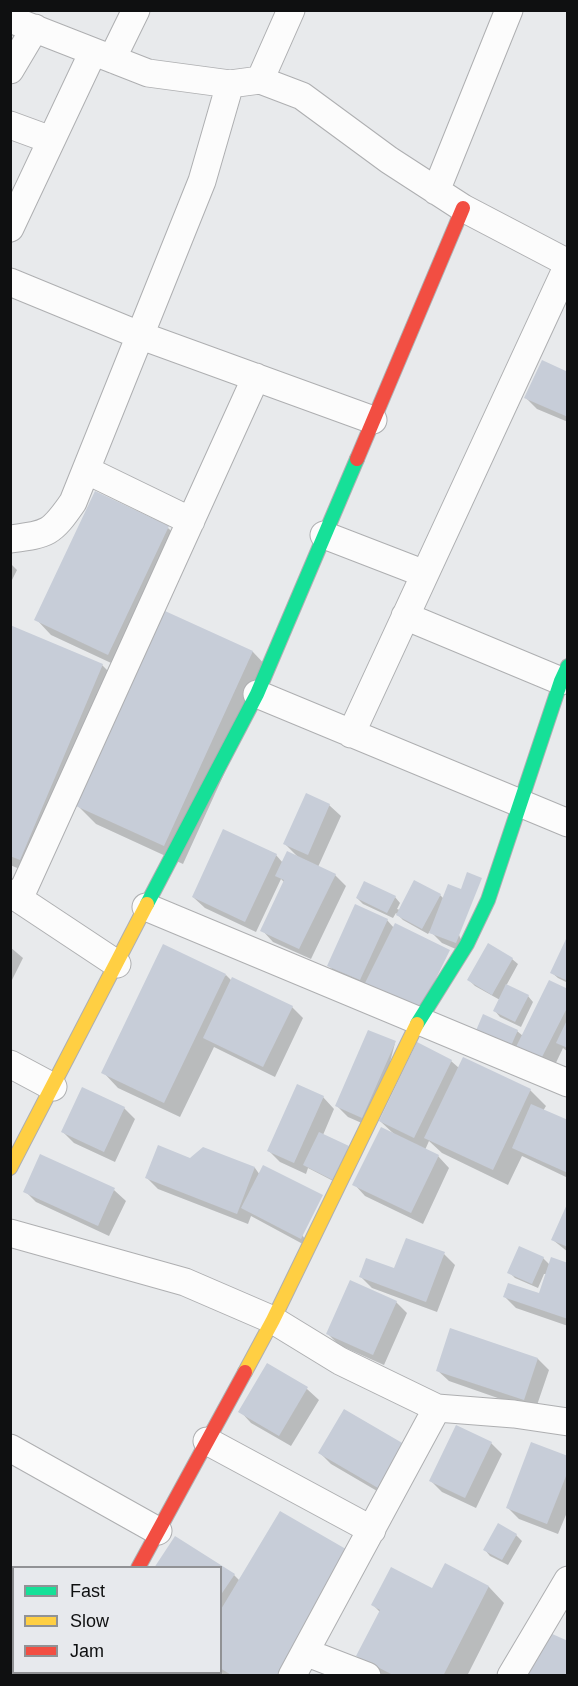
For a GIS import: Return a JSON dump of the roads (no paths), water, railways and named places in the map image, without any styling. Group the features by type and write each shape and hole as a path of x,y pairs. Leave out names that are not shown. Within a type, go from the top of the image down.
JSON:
{"street":[{"path":"10,228 51,140 103,56 136,10"},
{"path":"260,80 291,10"},
{"path":"436,191 509,10"},
{"path":"10,70 23,23 148,73 230,84 260,80 302,96 389,160 463,208 565,256 425,574 351,734"},
{"path":"10,539 43,534 60,521 73,502 202,181 230,84"},
{"path":"10,125 51,140"},
{"path":"10,1168 257,694 463,208"},
{"path":"10,282 139,335 373,420"},
{"path":"117,964 14,896 191,522 256,377"},
{"path":"86,470 191,522"},
{"path":"324,535 425,574"},
{"path":"139,1566 273,1320 419,1021 467,944 488,900 564,673 405,616"},
{"path":"257,694 567,823"},
{"path":"146,907 567,1083"},
{"path":"10,1064 53,1087"},
{"path":"10,1233 185,1282 273,1320 340,1361 437,1407 514,1414 567,1422"},
{"path":"292,1676 437,1407"},
{"path":"207,1441 372,1530"},
{"path":"10,1448 158,1531"},
{"path":"511,1676 567,1580"},
{"path":"305,1652 367,1676"}]}
